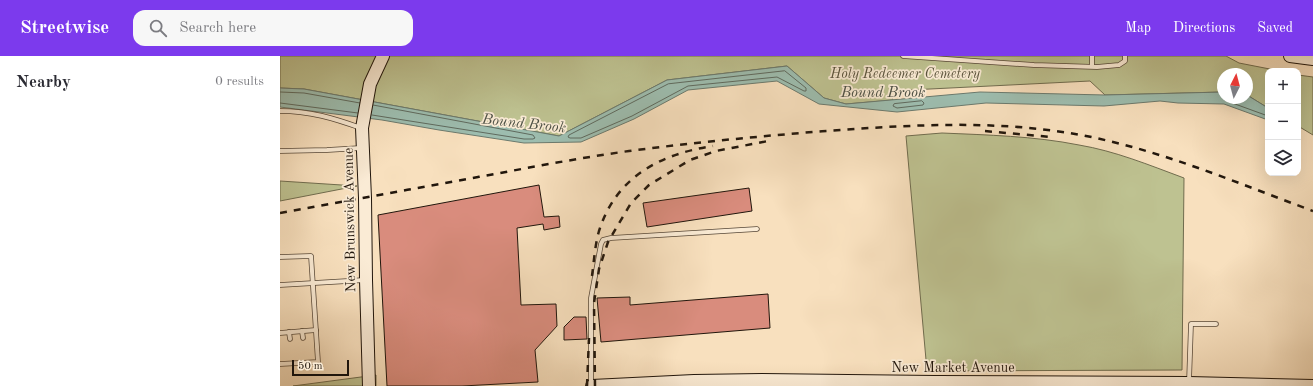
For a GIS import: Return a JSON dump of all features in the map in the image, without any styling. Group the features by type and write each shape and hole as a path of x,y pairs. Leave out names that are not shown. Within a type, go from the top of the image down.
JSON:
{"main road":[{"name":"New Brunswick Avenue","path":"369,386 362,128 370,84 383,56"},
{"path":"1290,56 1313,58"},
{"name":"New Market Avenue","path":"592,386 684,384 762,380 934,384 1192,384 1313,386"}],"lane":[{"path":"903,56 1027,64 1092,66 1119,65 1125,61 1125,56"},
{"path":"1092,56 1092,66"},
{"path":"280,111 292,111 325,116 362,128"},
{"path":"280,151 363,148"},
{"path":"592,386 591,298 603,240 610,238 757,229"},
{"path":"280,257 311,256 318,362 280,364"},
{"path":"280,284 366,280"},
{"path":"1192,384 1191,324 1216,324"},
{"path":"280,333 316,330"},
{"path":"302,331 303,338"},
{"path":"289,332 290,339"},
{"path":"291,357 291,364"},
{"path":"304,357 305,363"}],"green space":[{"name":"Holy Redeemer Cemetery","path":"280,56 1226,56 1239,63 1265,68 1265,106 1253,99 1253,68 1217,68 1217,92 1105,95 1090,81 890,91 893,100 846,104 824,98 787,66 667,80 559,136 304,89 280,88"},
{"path":"1301,75 1313,77 1313,135 1301,128"},
{"path":"942,133 1028,138 1079,145 1145,163 1184,178 1182,370 927,371 906,136"},
{"path":"280,181 357,186 280,201"},
{"path":"376,375 376,386 293,386"}],"water":[{"path":"787,66 824,98 846,104 980,92 1105,95 1217,92 1217,104 1160,101 1104,106 986,103 897,112 819,104 777,81 688,90 634,119 581,142 524,143 382,120 280,107 280,88 304,89 559,136 667,80"},
{"path":"1253,99 1265,106 1265,119 1224,104 1253,104"}],"building":[{"path":"539,185 544,217 559,216 560,227 544,230 543,224 517,228 521,305 556,304 557,326 535,350 538,382 462,386 387,386 378,215"},
{"path":"749,188 752,211 647,227 643,203"},
{"path":"768,294 770,328 601,342 597,298 630,297 630,305"},
{"path":"574,317 586,317 587,339 564,340 564,327"}],"railway":[{"path":"280,213 553,163 629,151 721,140 813,132 934,125 995,126 1056,131 1122,144 1154,153 1218,175 1313,211"},
{"path":"985,131 1051,137"},
{"path":"595,386 594,303 599,269 608,242 631,203 649,185 690,160 716,151 768,141"},
{"path":"592,276 599,231 607,212 617,196 629,182 642,171 658,162 675,155 713,146"},
{"path":"587,386 589,338"}],"water label":[{"name":"Bound Brook","path":"883,92"},
{"name":"Bound Brook","path":"524,123"}]}
